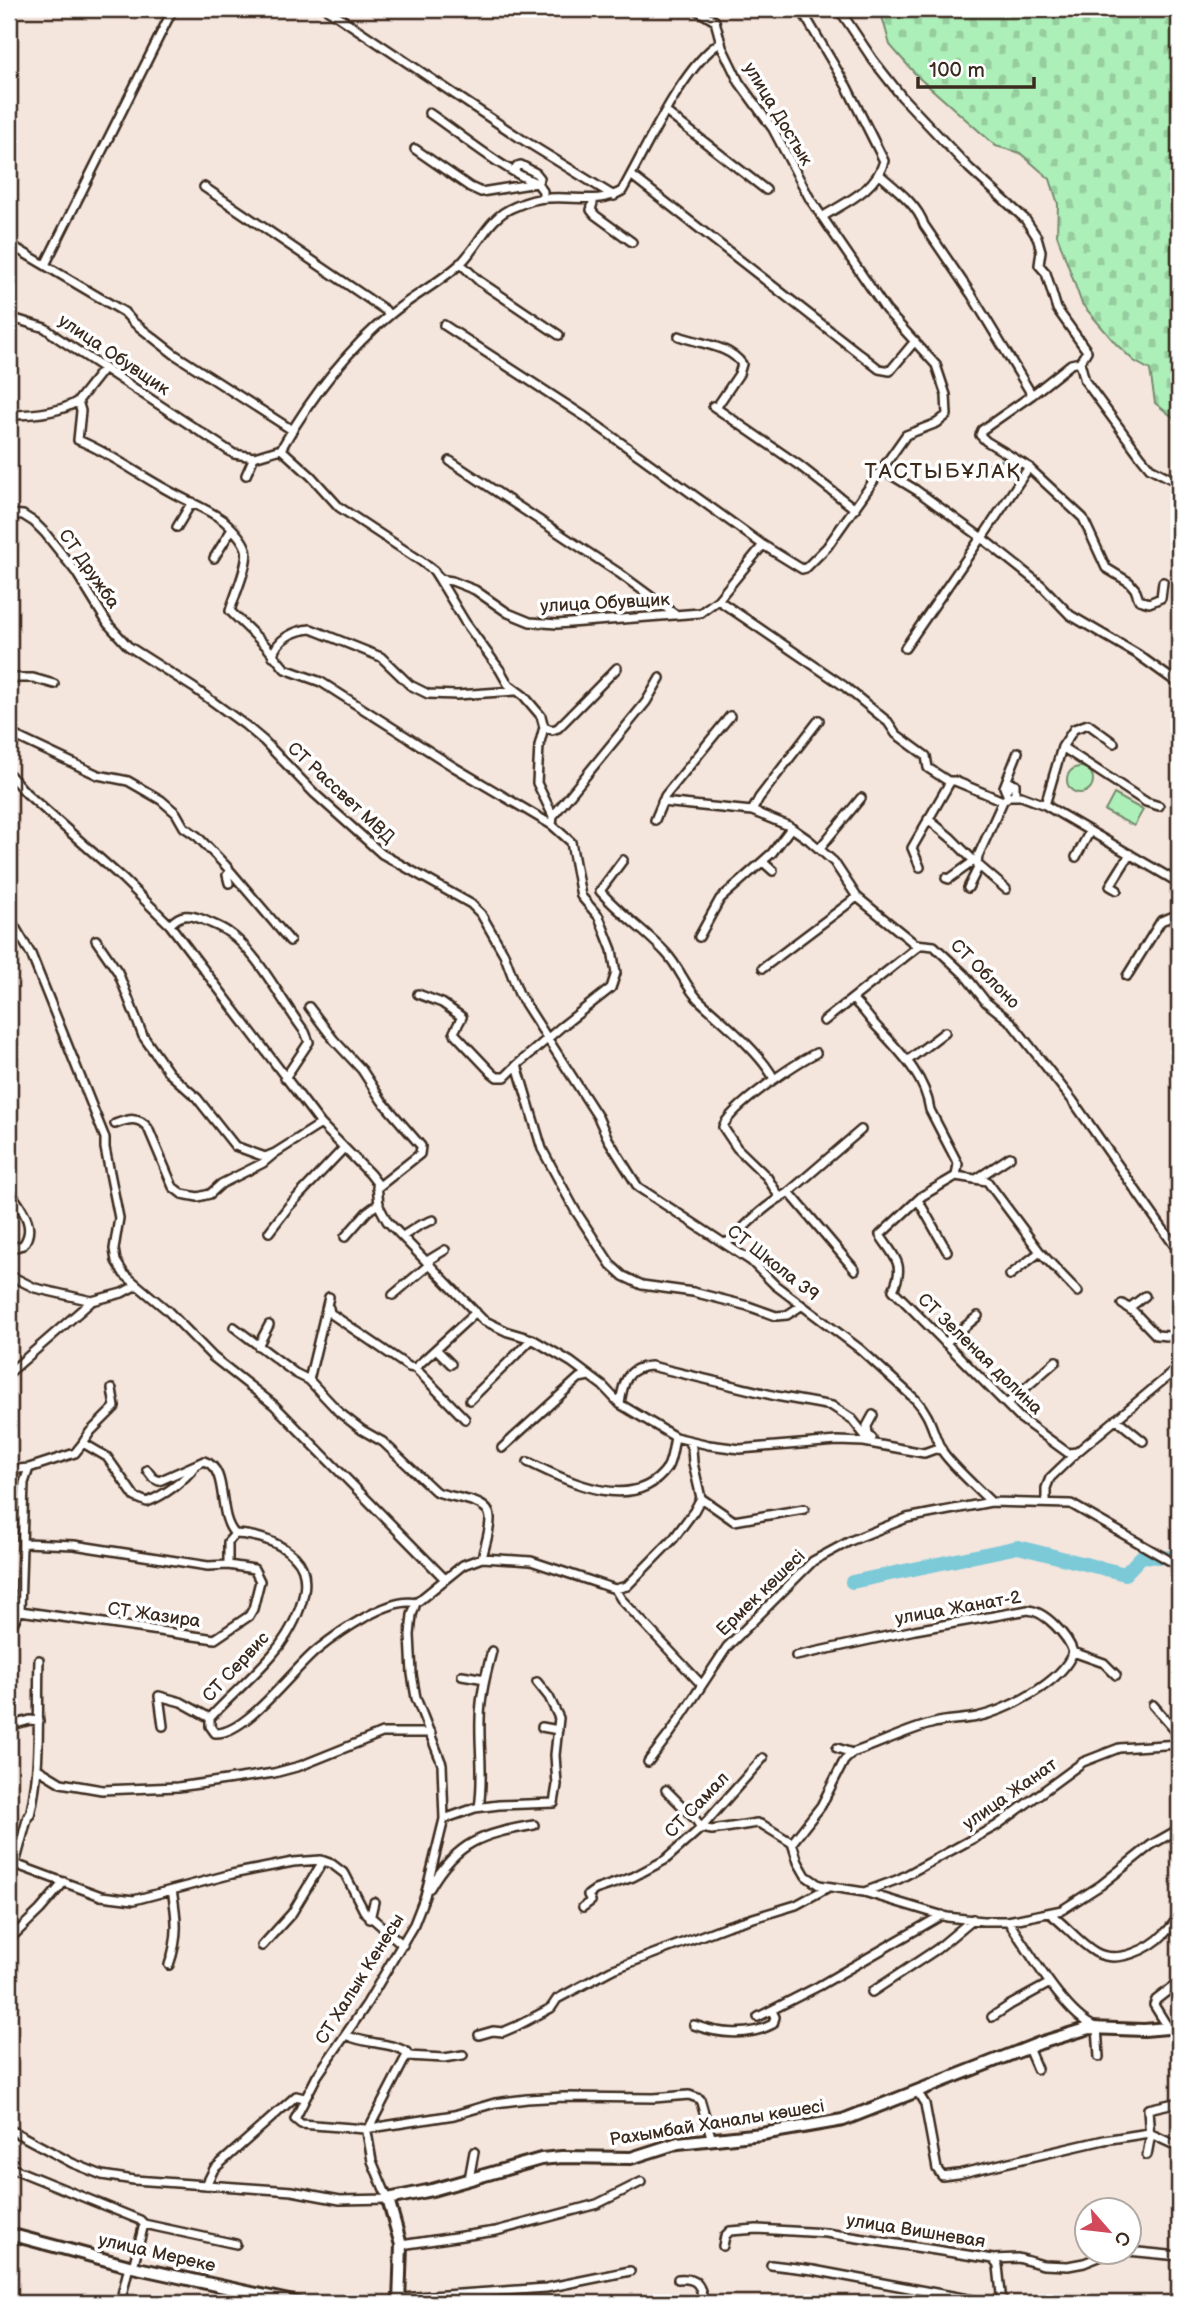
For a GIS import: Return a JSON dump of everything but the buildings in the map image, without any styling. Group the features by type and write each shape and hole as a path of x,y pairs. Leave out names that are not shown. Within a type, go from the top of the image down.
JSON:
{"street":[{"path":"45,265 173,9"},
{"path":"327,9 520,138 614,195"},
{"name":"улица Достык","path":"695,9 715,21 721,42 739,82 773,129 822,217 886,310 928,354 939,371 946,395 947,415 937,423 906,435 883,470"},
{"path":"801,9 847,87 884,161 880,175 869,188 822,217"},
{"path":"839,9 902,97 969,168 1025,219 1037,237 1041,251 1039,265 1046,273 1057,309 1087,351 1080,362 1071,364 982,430 980,435 1029,467 1083,518 1106,568 1129,582 1139,600 1149,603 1161,598 1163,582"},
{"path":"246,475 254,457 281,449 305,408 343,361 389,315 460,263 502,212 543,198 594,199 622,191 666,112 706,53 721,42"},
{"path":"666,112 765,190"},
{"path":"429,113 514,171 537,183 543,191 543,198"},
{"path":"415,149 481,192 537,183"},
{"path":"631,174 879,369 890,371 915,341"},
{"path":"880,175 902,193 922,218 1032,395"},
{"path":"204,187 386,310 389,315"},
{"path":"594,199 591,210 595,215 632,242"},
{"path":"9,244 124,312 174,354 292,430"},
{"path":"460,263 479,281 559,335"},
{"name":"улица Обувщик","path":"9,317 51,331 234,454 254,457"},
{"path":"444,326 584,416 763,545 802,569 818,558 883,470 916,490 981,538 1041,585 1070,615 1137,653 1179,684"},
{"path":"679,337 737,356 742,364 739,374 714,407 776,449 855,509"},
{"path":"1080,362 1085,381 1141,457 1150,468 1179,483"},
{"path":"9,415 37,413 65,407 78,401 104,368"},
{"path":"78,401 81,411 78,440 103,450 136,473 192,502 232,529 247,550 230,611 285,669 321,682 454,767 552,825 571,842 581,896 599,917 612,950 616,973 614,984 605,995 548,1039 505,1077 497,1077 455,1034 462,1017 442,1003 418,994"},
{"name":"улица Обувщик","path":"281,449 311,476 339,507 421,561 434,571 439,579 475,590 520,620 530,622 568,624 700,613 718,600 763,545"},
{"path":"450,461 619,573 676,615"},
{"path":"905,648 1029,467"},
{"path":"177,527 192,502"},
{"name":"СТ Дружба","path":"9,514 23,515 45,533 76,572 107,624"},
{"path":"214,558 232,529"},
{"path":"439,579 508,684 536,708 541,716 544,727 539,746 537,783 553,816 552,825"},
{"path":"718,600 858,697 888,722 896,734 926,756 928,768 950,782 955,781 1045,805 1179,883"},
{"name":"СТ Рассвет МВД","path":"107,624 128,646 246,725 315,794 382,854 471,904 491,930 504,954 519,994 548,1039"},
{"path":"273,656 274,650 287,637 299,630 311,629 381,657 410,685 428,694 516,691"},
{"path":"544,727 552,730 558,728 617,668"},
{"path":"9,678 33,678 54,684"},
{"path":"553,816 646,702 660,678"},
{"path":"654,820 662,802 730,716"},
{"path":"752,811 819,720"},
{"path":"1045,805 1062,747 1074,729 1088,724 1114,743"},
{"path":"9,733 88,770 128,781 147,790 176,813 184,827 197,836 231,872 290,941"},
{"path":"1062,747 1146,802 1159,806"},
{"path":"1008,797 1004,787 1018,752"},
{"path":"968,888 978,856 1015,784 1012,769"},
{"path":"9,774 26,793 123,879 170,925 321,1125 377,1183 379,1203 387,1221 488,1323 532,1339 571,1362 620,1404 675,1437 688,1441 740,1449 837,1441 876,1444 924,1453 935,1449 942,1451"},
{"path":"920,867 912,848 950,782"},
{"path":"820,849 861,798"},
{"name":"СТ Облоно","path":"662,802 752,811 791,828 834,862 857,897 915,944 934,946 964,974 989,1005 1006,1016 1073,1101 1179,1252"},
{"path":"928,819 1006,889"},
{"path":"699,937 720,899 763,862 791,828"},
{"path":"1076,858 1090,831"},
{"path":"1103,892 1113,888 1130,854"},
{"path":"623,860 600,891 621,914 668,956 679,969 691,992 713,1010 774,1079"},
{"path":"763,862 774,870"},
{"path":"946,878 976,864"},
{"path":"229,883 227,875 231,872"},
{"path":"764,968 857,897"},
{"path":"1127,976 1161,921 1179,914"},
{"path":"170,925 179,916 194,916 227,931 253,959 305,1032 309,1042 285,1077"},
{"path":"9,917 32,954 105,1138 119,1218 114,1250 116,1261 124,1274 167,1310 213,1357 274,1405 444,1578"},
{"path":"96,940 118,972 143,1036 169,1073 197,1098 235,1146 265,1157 275,1153"},
{"path":"824,1021 920,945"},
{"path":"852,999 919,1077 930,1110 958,1164 957,1176 987,1181 1040,1252 1079,1292"},
{"path":"309,1007 334,1040 362,1070 382,1101 421,1146 422,1150 412,1162 377,1188"},
{"path":"907,1061 945,1032"},
{"name":"СТ Школа 39","path":"548,1039 598,1117 608,1139 638,1187 751,1261 801,1306 860,1349 916,1400 929,1418 942,1451 991,1502"},
{"path":"779,1198 767,1177 737,1148 723,1127 732,1113 774,1079 816,1052"},
{"path":"517,1065 542,1149 582,1220 611,1265 623,1276 642,1285 693,1292 776,1316 787,1315 801,1306"},
{"path":"115,1124 135,1118 145,1124 173,1187 189,1196 198,1197 210,1194 221,1184 263,1163 321,1125"},
{"path":"725,1243 861,1130"},
{"path":"269,1232 306,1187 344,1148"},
{"path":"978,1178 1010,1157"},
{"name":"СТ Зеленая долина","path":"957,1176 918,1200 880,1235 899,1265 899,1278 893,1290 1020,1418 1068,1453 1077,1452"},
{"path":"9,1190 24,1212 29,1232 23,1245 9,1249"},
{"path":"789,1192 855,1270"},
{"path":"918,1200 947,1251"},
{"path":"345,1237 367,1212 379,1203"},
{"path":"403,1236 433,1220"},
{"path":"393,1295 445,1250"},
{"path":"1010,1275 1040,1252"},
{"path":"9,1275 35,1287 92,1301"},
{"path":"9,1373 92,1301 122,1293 138,1285"},
{"path":"1145,1296 1126,1306 1156,1335 1179,1341"},
{"path":"309,1380 329,1297"},
{"path":"328,1307 330,1313 409,1367 415,1368 465,1419"},
{"path":"415,1368 476,1312"},
{"path":"945,1343 978,1317"},
{"path":"258,1346 269,1325"},
{"path":"234,1327 295,1373 309,1380 340,1413 383,1442 435,1491 443,1496 479,1503 486,1508 490,1518 482,1558"},
{"path":"470,1400 532,1339"},
{"path":"436,1349 451,1364"},
{"path":"1007,1404 1056,1361"},
{"path":"620,1404 625,1382 631,1373 637,1368 651,1366 776,1396 832,1406 852,1419 876,1444"},
{"path":"1046,1502 1049,1478 1179,1367"},
{"path":"502,1448 579,1378 589,1376"},
{"path":"9,1475 18,1469 75,1453 99,1422 115,1407 112,1389"},
{"path":"873,1415 867,1426 868,1434 876,1444"},
{"path":"1116,1419 1143,1441"},
{"path":"528,1462 559,1478 600,1491 629,1491 649,1483 667,1468 675,1437"},
{"path":"615,1590 627,1586 674,1538 701,1497 692,1448 688,1441"},
{"path":"83,1443 107,1457 135,1497 144,1502 150,1502 174,1487 190,1474 196,1465"},
{"path":"24,1543 74,1545 208,1566 228,1565 228,1542 235,1534 226,1518 219,1472 215,1466 204,1461 159,1481 147,1470"},
{"path":"25,1477 29,1468"},
{"path":"9,1630 20,1611 24,1543 25,1473 18,1469"},
{"path":"701,1497 734,1521 804,1509"},
{"name":"Ермек көшесі","path":"648,1762 727,1647 813,1561 850,1541 907,1518 991,1502 1071,1504 1179,1566"},
{"name":"СТ Сервис","path":"235,1534 270,1541 290,1553 303,1570 304,1590 296,1617 274,1653 211,1717 212,1729 215,1732 224,1732 266,1703 318,1649 383,1606 402,1601 416,1603"},
{"path":"416,1603 463,1565 482,1558 531,1561 615,1590 701,1684"},
{"name":"СТ Жазира","path":"20,1611 215,1639 249,1616 259,1588 258,1574 254,1569 228,1565"},
{"name":"СТ Халык Кенесы","path":"206,2185 214,2169 296,2096 304,2098 403,1945 425,1896 445,1809 442,1764 416,1698 412,1674 410,1635 416,1603"},
{"name":"улица Жанат-2","path":"796,1656 1028,1609 1036,1610 1047,1619 1073,1652"},
{"path":"480,1807 480,1721 485,1679 492,1651"},
{"path":"792,1843 821,1806 844,1760 852,1753 931,1723 976,1717 1004,1707 1055,1677 1068,1664 1073,1652 1104,1663 1116,1675"},
{"path":"39,1660 38,1769 31,1811 12,1863 101,1896 121,1900 144,1899 232,1874 293,1862 323,1861 345,1874 363,1911 403,1945"},
{"path":"462,1675 485,1679"},
{"path":"444,1819 480,1807 554,1803 559,1717 549,1697 537,1682"},
{"path":"163,1726 159,1696 181,1702 211,1717"},
{"path":"1153,1705 1179,1735"},
{"path":"9,1726 30,1720 39,1721"},
{"path":"542,1727 558,1730"},
{"path":"38,1769 61,1783 102,1790 178,1787 300,1766 382,1733 431,1732"},
{"name":"улица Жанат","path":"864,1892 899,1880 996,1826 1083,1762 1119,1748 1179,1744"},
{"path":"838,1748 852,1753"},
{"name":"СТ Самал","path":"583,1907 591,1901 588,1895 595,1890 621,1883 656,1866 701,1828 762,1758"},
{"path":"666,1790 701,1828 712,1830 757,1824 792,1843 806,1876 819,1885 864,1892 942,1915 973,1919 1008,1921 1062,1910 1151,1845 1179,1829"},
{"path":"445,1809 453,1814"},
{"path":"425,1896 448,1860 460,1848 494,1834 534,1825"},
{"path":"262,1946 292,1913 323,1861"},
{"path":"14,1935 64,1882"},
{"path":"479,2035 493,2031 503,2032 517,2026 551,2008 557,1999 611,1970 727,1926 796,1905 829,1887"},
{"path":"169,1965 177,1933 172,1890"},
{"path":"370,1919 374,1902"},
{"path":"1049,1913 1098,1954 1112,1956 1143,1949 1166,1933 1179,1916"},
{"path":"758,2017 829,1981 942,1915"},
{"path":"872,1992 937,1950 973,1919"},
{"path":"1008,1921 1051,1983 1083,2021 1096,2027 1099,2057"},
{"path":"1174,2028 1154,2005 1179,1982"},
{"path":"992,2017 1051,1983"},
{"path":"694,2025 723,2033 764,2029 773,2024 775,2017 772,2011"},
{"name":"Рахымбай Ханалы көшесі","path":"9,2129 72,2163 102,2175 134,2180 292,2191 340,2200 388,2199 432,2190 541,2159 631,2158 678,2143 769,2133 843,2120 1056,2037 1096,2027 1131,2030 1174,2028"},
{"path":"346,2035 360,2041 406,2051 407,2056 368,2132 372,2161 388,2199 401,2245 400,2300 546,2288 630,2271"},
{"path":"1028,2048 1037,2069"},
{"path":"407,2056 444,2058 463,2055"},
{"path":"917,2091 925,2104 937,2169 946,2177 1104,2140 1149,2133 1179,2147"},
{"path":"304,2098 295,2119 301,2124 370,2128 454,2115 509,2101 564,2097 654,2098 689,2095 700,2099 712,2140"},
{"path":"1147,2155 1150,2139 1148,2109 1179,2102"},
{"path":"469,2179 474,2152"},
{"path":"9,2167 140,2220 144,2224 236,2244"},
{"path":"401,2245 496,2231 597,2204 641,2182"},
{"path":"120,2303 144,2224"},
{"name":"улица Вишневая","path":"723,2246 725,2236 730,2231 757,2229 826,2233 993,2259 1018,2258 1043,2265 1072,2265"},
{"name":"улица Мереке","path":"9,2234 131,2266 298,2303"},
{"path":"1142,2253 1179,2256"},
{"path":"771,2265 1002,2303 998,2266 993,2259"},
{"path":"678,2279 691,2278 697,2281 704,2303"}],"green space":[{"path":"880,9 1179,9 1179,422 1155,403 1150,370 1134,361 1116,344 1082,304 1057,235 1058,204 1050,179 1020,153 996,146 918,77 890,45"},
{"path":"1080,767 1089,771 1093,780 1089,789 1080,793 1071,789 1067,780 1071,771"},
{"path":"1114,794 1143,810 1134,826 1105,811"}],"waterway":[{"path":"940,474 967,472 1006,459"},
{"path":"852,1582 1018,1547 1125,1574 1142,1556 1179,1558"}],"district":[{"name":"ТАСТЫБҰЛАҚ","path":"943,471"}]}
